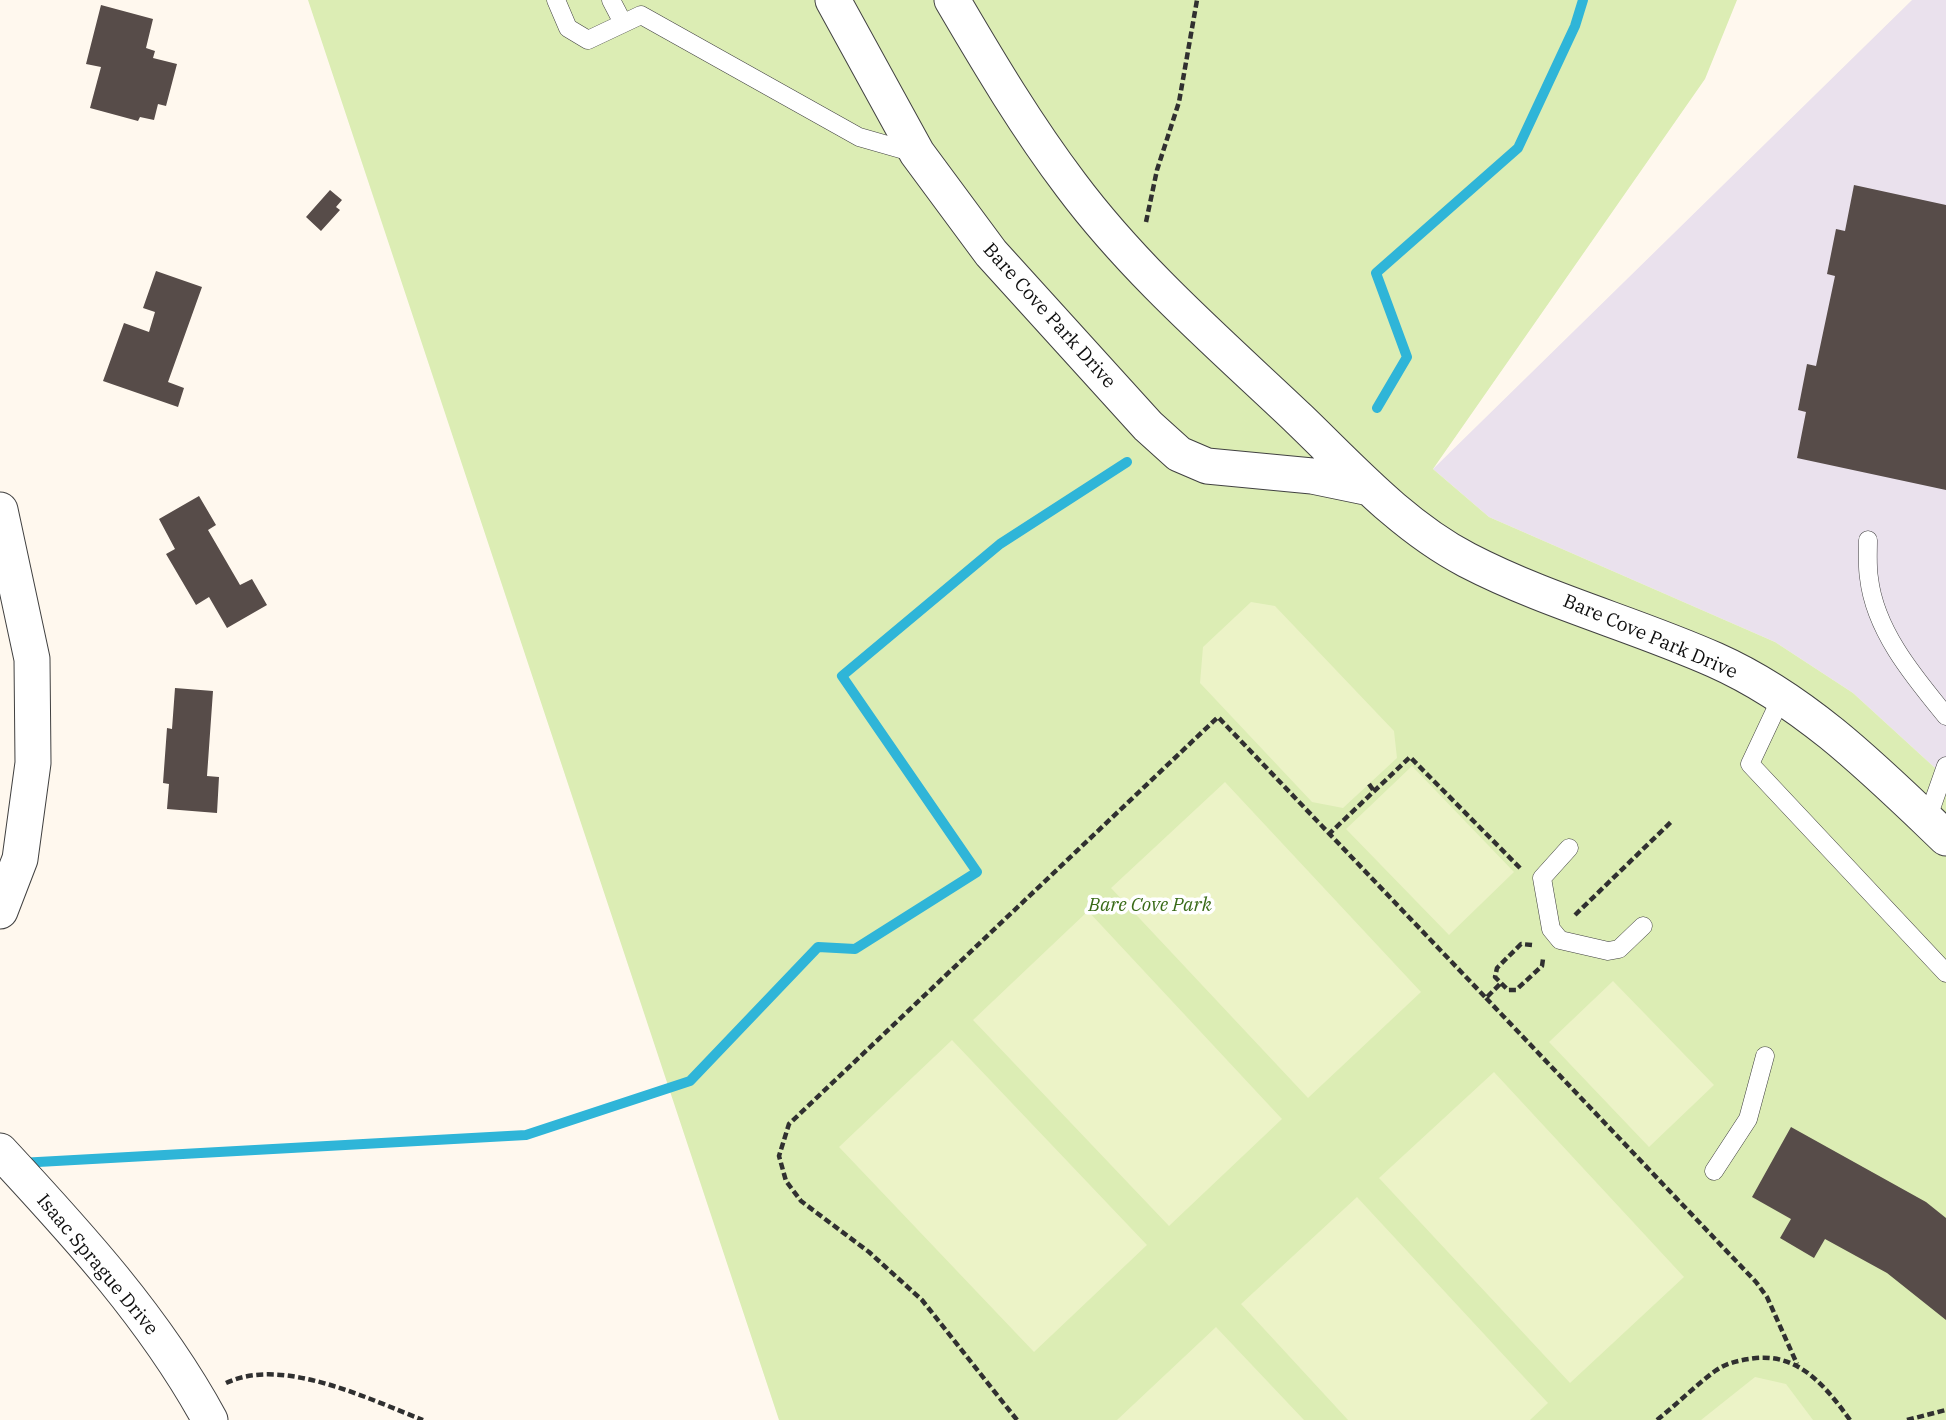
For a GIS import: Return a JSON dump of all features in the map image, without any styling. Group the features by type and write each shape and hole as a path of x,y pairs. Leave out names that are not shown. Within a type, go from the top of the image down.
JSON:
{"street":[{"name":"Bare Cove Park Drive","path":"833,0 917,153 991,253 1148,426 1178,454 1207,466 1312,476 1370,488"},
{"name":"Bare Cove Park Drive","path":"952,0 1002,84 1072,186 1142,268 1370,488 1419,528 1466,560 1717,661 1782,696 1847,746 1936,829"},
{"path":"0,511 32,659 33,763 20,859 0,911"},
{"name":"Isaac Sprague Drive","path":"0,1151 135,1304 203,1409"}],"lane":[{"path":"556,0 568,28 588,40 623,23 639,7 859,137 917,153"},
{"path":"611,0 623,23"},
{"path":"1868,540 1869,580 1882,622 1901,657 1946,716"},
{"path":"1782,696 1750,764 1946,973"},
{"path":"1936,829 1946,766"},
{"path":"1569,848 1546,870 1542,878 1551,929 1560,940 1608,951 1619,949 1643,926"},
{"path":"1714,1171 1748,1119 1765,1056"}],"path":[{"path":"1142,268 1146,221 1157,170 1179,102 1197,0"},
{"path":"1017,1420 922,1300 869,1252 801,1201 786,1181 779,1156 789,1124 1218,717 1756,1282 1767,1297 1797,1364 1828,1390 1850,1420"},
{"path":"1328,835 1410,757 1522,870 1543,887"},
{"path":"1369,785 1374,791"},
{"path":"1486,998 1501,982"},
{"path":"1657,1420 1717,1370 1737,1360 1769,1357 1797,1364"},
{"path":"203,1409 234,1379 265,1373 302,1377 423,1420"},
{"path":"1907,1420 1946,1410"}],"shaded area":[{"path":"1912,0 1946,0 1946,778 1853,693 1775,642 1489,517 1433,469"}],"green space":[{"name":"Bare Cove Park","path":"308,0 1737,0 1705,79 1433,469 1489,517 1775,642 1853,693 1946,778 1946,1420 779,1420"},
{"path":"1251,602 1275,606 1394,731 1397,758 1343,808 1312,802 1200,683 1203,647"},
{"path":"1412,766 1514,872 1449,935 1346,829"},
{"path":"1225,782 1421,992 1308,1098 1111,888"},
{"path":"1088,911 1282,1119 1169,1226 973,1020"},
{"path":"1613,981 1714,1085 1649,1147 1549,1042"},
{"path":"952,1040 1147,1245 1034,1352 839,1147"},
{"path":"1494,1072 1684,1277 1570,1383 1379,1178"},
{"path":"1357,1197 1548,1403 1530,1420 1348,1420 1241,1304"},
{"path":"1216,1327 1304,1420 1117,1420"},
{"path":"1755,1377 1786,1384 1813,1420 1701,1420"}],"building":[{"path":"101,5 153,19 146,48 155,51 153,58 177,64 166,106 158,104 154,120 140,117 138,121 90,108 101,67 86,64"},
{"path":"1854,185 1946,205 1946,490 1797,458 1806,412 1798,410 1807,364 1816,366 1835,276 1827,274 1836,229 1845,231"},
{"path":"330,190 342,200 336,207 340,210 321,231 306,217"},
{"path":"156,271 202,287 168,382 184,388 178,407 103,381 124,323 149,332 155,312 143,308"},
{"path":"199,496 216,525 208,530 240,585 252,579 267,605 227,628 209,597 196,605 166,554 175,549 159,519"},
{"path":"175,688 213,691 207,776 219,777 217,813 167,809 169,784 163,783 167,728 172,729"},
{"path":"1791,1127 1926,1202 1946,1218 1946,1320 1887,1273 1825,1239 1814,1258 1780,1238 1791,1219 1752,1197"}],"waterway":[{"path":"1377,408 1407,357 1376,273 1518,148 1575,26 1583,0"},
{"path":"20,1163 526,1135 690,1081 818,947 855,949 977,872 842,676 1000,544 1127,462"}]}
